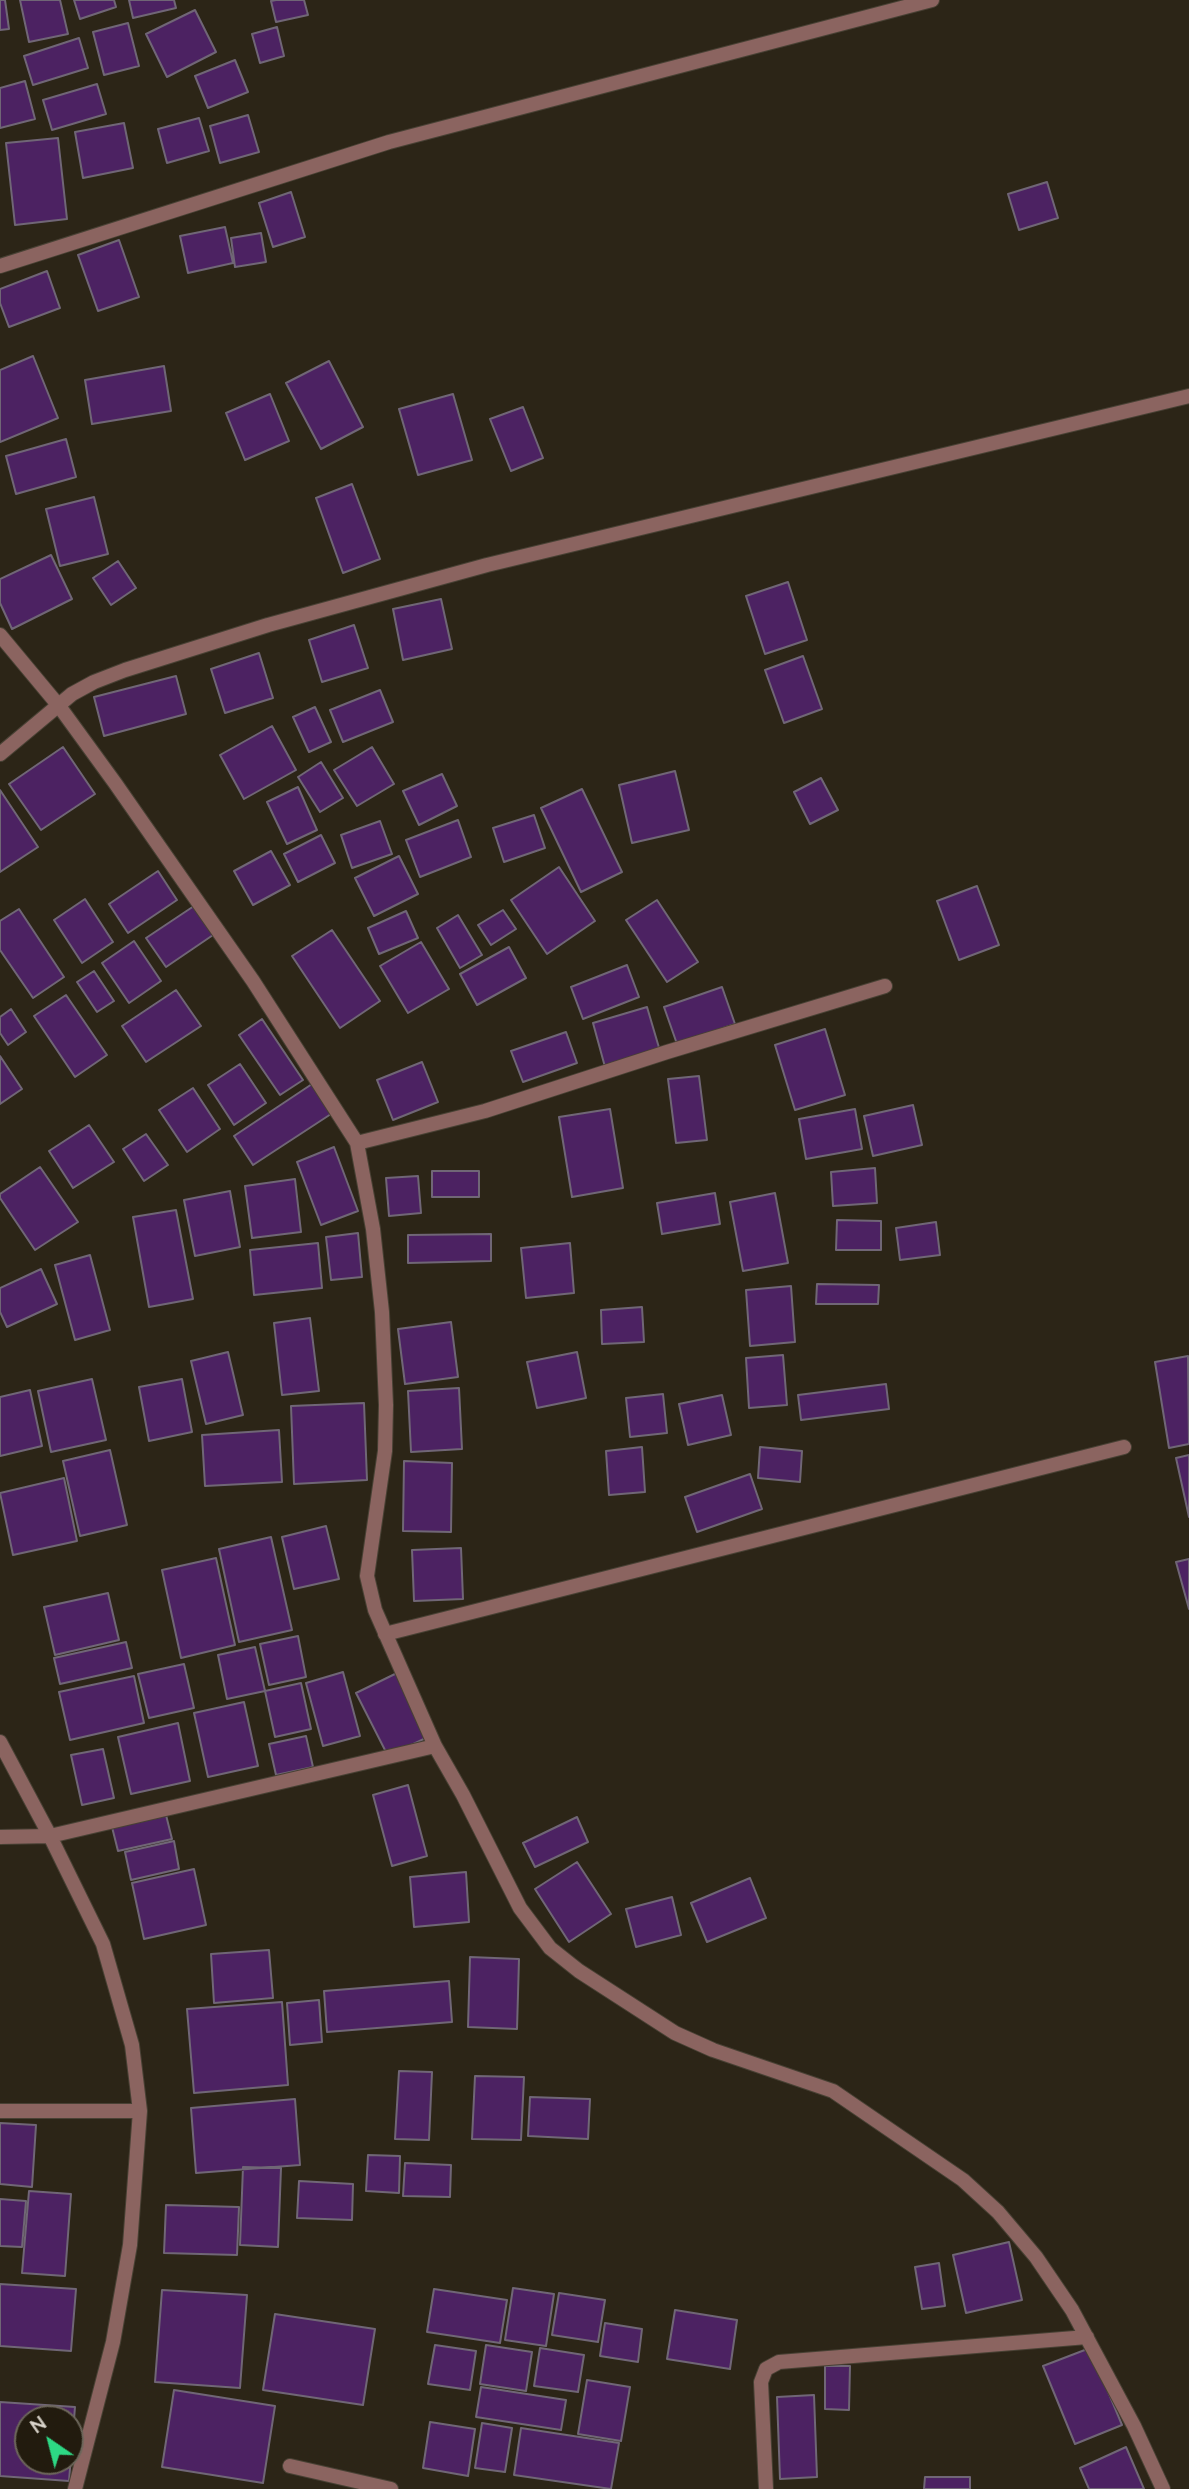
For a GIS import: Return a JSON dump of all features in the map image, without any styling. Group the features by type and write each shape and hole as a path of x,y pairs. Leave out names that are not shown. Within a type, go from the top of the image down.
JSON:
{"street":[{"path":"0,266 389,142 932,0"},
{"path":"0,754 72,694 94,682 281,621 487,565 1189,396"},
{"path":"0,635 59,706 215,925 357,1143 373,1229 382,1312 385,1451 367,1576 375,1610 435,1746 463,1794 520,1908 550,1948 579,1971 675,2033 713,2050 833,2091 963,2180 998,2212 1036,2257 1072,2309 1134,2426 1163,2489"},
{"path":"357,1143 485,1111 885,986"},
{"path":"385,1634 1124,1447"},
{"path":"0,1741 103,1944 132,2045 140,2111 130,2245 113,2342 75,2489"},
{"path":"0,1837 50,1836 435,1746"},
{"path":"0,2111 140,2111"},
{"path":"766,2489 761,2382 766,2369 779,2362 1087,2337"},
{"path":"290,2466 391,2489"}],"building":[{"path":"0,0 5,0 9,29 0,30"},
{"path":"20,0 60,0 68,34 29,42"},
{"path":"74,0 114,0 116,7 80,19"},
{"path":"129,0 174,0 176,8 133,18"},
{"path":"304,0 308,15 276,22 271,1"},
{"path":"195,10 216,52 167,77 146,34"},
{"path":"128,23 139,66 104,75 93,32"},
{"path":"277,27 284,56 260,63 252,34"},
{"path":"79,38 88,68 33,85 24,56"},
{"path":"235,60 248,92 208,108 195,76"},
{"path":"25,81 35,119 0,128 0,88"},
{"path":"97,84 106,114 52,130 43,100"},
{"path":"248,115 259,152 220,163 210,126"},
{"path":"199,118 209,151 167,163 158,129"},
{"path":"124,123 133,168 83,178 75,132"},
{"path":"58,138 67,219 15,225 6,143"},
{"path":"1047,182 1058,218 1019,230 1008,194"},
{"path":"291,192 305,237 273,247 259,203"},
{"path":"225,227 233,263 188,273 180,236"},
{"path":"261,233 266,262 235,267 231,238"},
{"path":"119,240 139,297 98,311 78,255"},
{"path":"47,271 60,308 9,327 0,303 0,289"},
{"path":"33,356 58,418 0,442 0,370"},
{"path":"329,361 363,427 321,449 286,383"},
{"path":"164,366 171,411 92,424 85,380"},
{"path":"270,394 289,441 245,460 226,413"},
{"path":"453,394 472,460 418,475 399,409"},
{"path":"523,407 543,458 511,471 490,419"},
{"path":"66,439 76,477 16,494 6,456"},
{"path":"352,484 380,559 343,573 316,498"},
{"path":"94,497 108,554 60,566 46,509"},
{"path":"51,555 72,599 12,629 0,603 0,579"},
{"path":"118,561 136,588 111,605 93,578"},
{"path":"788,582 807,640 765,654 746,596"},
{"path":"441,599 452,649 403,660 393,609"},
{"path":"354,625 368,668 322,682 309,640"},
{"path":"259,653 273,698 225,713 211,669"},
{"path":"803,656 822,709 784,723 765,670"},
{"path":"176,676 186,714 104,736 94,697"},
{"path":"380,690 393,722 343,742 330,710"},
{"path":"315,707 331,742 309,752 293,717"},
{"path":"272,726 296,770 244,799 220,755"},
{"path":"63,747 95,794 41,830 9,784"},
{"path":"372,747 394,784 357,806 334,770"},
{"path":"321,762 343,798 320,812 298,777"},
{"path":"675,771 689,830 632,843 619,785"},
{"path":"442,774 457,806 419,825 403,791"},
{"path":"821,778 838,810 810,824 794,792"},
{"path":"298,787 317,830 287,844 267,802"},
{"path":"582,789 622,872 581,892 541,808"},
{"path":"0,790 38,847 0,872"},
{"path":"534,815 545,848 504,862 493,828"},
{"path":"458,820 471,857 420,877 406,840"},
{"path":"380,821 392,854 352,868 341,835"},
{"path":"321,835 335,863 298,882 284,854"},
{"path":"271,851 290,885 253,905 234,871"},
{"path":"399,856 418,894 374,916 355,878"},
{"path":"559,867 595,921 547,954 511,900"},
{"path":"158,871 177,900 128,933 109,904"},
{"path":"977,886 999,945 959,960 937,901"},
{"path":"85,899 113,942 82,963 54,920"},
{"path":"657,900 698,962 667,982 626,920"},
{"path":"197,904 216,933 166,967 146,938"},
{"path":"19,909 64,977 33,998 0,950 0,921"},
{"path":"503,910 516,929 491,945 478,925"},
{"path":"406,911 418,938 379,954 368,928"},
{"path":"458,915 482,955 460,968 437,928"},
{"path":"332,930 380,1001 340,1028 292,956"},
{"path":"134,941 161,981 129,1003 102,963"},
{"path":"421,942 449,989 408,1013 380,966"},
{"path":"509,947 526,978 477,1005 460,974"},
{"path":"627,965 639,997 583,1019 571,987"},
{"path":"94,971 114,1001 97,1012 77,982"},
{"path":"722,987 735,1024 677,1044 664,1007"},
{"path":"176,990 201,1026 146,1062 122,1026"},
{"path":"66,995 107,1055 75,1077 34,1016"},
{"path":"647,1007 660,1051 605,1067 593,1023"},
{"path":"11,1009 26,1032 8,1045 0,1033 0,1017"},
{"path":"262,1019 303,1080 280,1095 239,1035"},
{"path":"825,1029 845,1095 795,1110 775,1045"},
{"path":"566,1032 577,1063 523,1082 511,1051"},
{"path":"0,1056 22,1089 0,1104"},
{"path":"422,1062 438,1102 393,1120 377,1080"},
{"path":"240,1064 266,1103 234,1125 208,1085"},
{"path":"699,1076 707,1140 676,1143 668,1079"},
{"path":"312,1084 331,1114 253,1165 234,1136"},
{"path":"193,1088 220,1129 187,1152 159,1110"},
{"path":"913,1105 922,1145 873,1156 864,1116"},
{"path":"610,1109 623,1188 572,1197 559,1117"},
{"path":"855,1109 862,1149 806,1159 799,1119"},
{"path":"89,1125 114,1162 73,1188 49,1151"},
{"path":"146,1134 168,1165 144,1181 123,1149"},
{"path":"334,1147 358,1211 321,1225 297,1162"},
{"path":"40,1167 78,1222 35,1250 0,1198 0,1194"},
{"path":"875,1168 877,1203 833,1206 831,1172"},
{"path":"432,1171 479,1171 479,1197 432,1197"},
{"path":"418,1176 421,1213 389,1216 386,1178"},
{"path":"295,1179 301,1232 252,1238 245,1186"},
{"path":"230,1191 240,1247 195,1256 184,1200"},
{"path":"715,1193 720,1224 662,1234 657,1203"},
{"path":"775,1193 788,1263 743,1271 730,1202"},
{"path":"176,1210 193,1299 149,1307 133,1217"},
{"path":"837,1220 881,1221 881,1250 836,1250"},
{"path":"936,1222 940,1255 900,1260 896,1228"},
{"path":"358,1233 362,1277 331,1280 326,1237"},
{"path":"491,1234 491,1261 408,1263 408,1235"},
{"path":"318,1243 322,1288 254,1295 250,1250"},
{"path":"570,1243 574,1293 526,1298 521,1248"},
{"path":"90,1255 110,1330 75,1340 55,1265"},
{"path":"41,1269 57,1304 7,1327 0,1312 0,1288"},
{"path":"817,1284 879,1285 878,1304 816,1304"},
{"path":"791,1286 795,1342 750,1346 746,1290"},
{"path":"642,1307 644,1342 602,1344 601,1310"},
{"path":"310,1318 319,1391 282,1395 274,1323"},
{"path":"451,1322 458,1377 405,1384 398,1329"},
{"path":"228,1352 243,1415 206,1424 191,1361"},
{"path":"577,1352 586,1398 537,1408 527,1362"},
{"path":"783,1355 787,1405 749,1408 746,1358"},
{"path":"1188,1356 1189,1444 1169,1448 1155,1362"},
{"path":"92,1379 106,1440 51,1452 38,1391"},
{"path":"182,1379 192,1432 149,1441 139,1387"},
{"path":"886,1384 889,1409 801,1420 798,1395"},
{"path":"459,1388 462,1449 411,1452 408,1391"},
{"path":"30,1390 42,1446 0,1456 0,1397"},
{"path":"663,1394 667,1433 630,1437 626,1398"},
{"path":"722,1395 731,1435 688,1445 679,1404"},
{"path":"364,1403 367,1480 294,1484 291,1406"},
{"path":"279,1430 282,1482 205,1486 202,1435"},
{"path":"642,1447 645,1492 609,1495 606,1451"},
{"path":"760,1447 802,1451 800,1482 758,1478"},
{"path":"110,1450 127,1525 80,1536 63,1461"},
{"path":"1189,1455 1189,1517 1176,1458"},
{"path":"404,1461 452,1463 451,1532 403,1531"},
{"path":"750,1474 762,1509 697,1532 685,1497"},
{"path":"64,1478 77,1541 13,1555 0,1493"},
{"path":"326,1526 339,1579 294,1589 282,1537"},
{"path":"271,1537 292,1630 239,1642 219,1549"},
{"path":"461,1548 463,1599 414,1601 412,1550"},
{"path":"216,1558 235,1645 181,1658 162,1570"},
{"path":"1189,1559 1189,1609 1176,1562"},
{"path":"108,1593 119,1640 55,1655 44,1607"},
{"path":"298,1636 306,1677 269,1685 260,1644"},
{"path":"126,1642 132,1668 60,1684 54,1658"},
{"path":"255,1647 265,1691 227,1699 218,1655"},
{"path":"184,1664 194,1708 149,1718 138,1674"},
{"path":"343,1672 360,1736 323,1746 306,1683"},
{"path":"397,1673 428,1737 388,1756 356,1693"},
{"path":"134,1676 144,1723 70,1740 59,1692"},
{"path":"301,1683 311,1729 275,1737 265,1691"},
{"path":"244,1702 258,1766 208,1777 194,1713"},
{"path":"178,1723 190,1781 131,1794 118,1737"},
{"path":"306,1736 313,1767 276,1775 269,1744"},
{"path":"103,1749 114,1798 82,1805 71,1755"},
{"path":"408,1785 427,1856 392,1866 373,1795"},
{"path":"166,1815 172,1839 118,1851 112,1827"},
{"path":"577,1817 588,1842 535,1867 523,1843"},
{"path":"174,1841 179,1869 131,1880 125,1852"},
{"path":"577,1862 611,1914 569,1942 535,1889"},
{"path":"194,1869 206,1925 144,1939 132,1883"},
{"path":"466,1872 469,1922 414,1927 410,1877"},
{"path":"750,1878 766,1918 707,1942 691,1903"},
{"path":"672,1897 681,1935 636,1947 626,1909"},
{"path":"269,1950 273,1998 214,2003 211,1954"},
{"path":"470,1957 519,1959 517,2029 468,2027"},
{"path":"449,1981 452,2022 327,2032 324,1991"},
{"path":"319,2000 322,2042 290,2045 287,2003"},
{"path":"282,2002 288,2085 194,2093 187,2009"},
{"path":"399,2071 432,2072 429,2140 395,2139"},
{"path":"475,2076 524,2077 521,2140 472,2139"},
{"path":"530,2097 590,2099 588,2139 528,2136"},
{"path":"295,2099 300,2165 196,2173 191,2108"},
{"path":"0,2123 36,2125 32,2187 0,2184"},
{"path":"368,2155 400,2156 399,2193 366,2191"},
{"path":"405,2163 451,2165 450,2197 403,2196"},
{"path":"243,2167 281,2168 278,2247 240,2245"},
{"path":"299,2181 353,2184 352,2220 297,2218"},
{"path":"29,2191 71,2194 65,2276 22,2273"},
{"path":"0,2199 26,2201 22,2247 0,2246"},
{"path":"166,2205 239,2207 237,2255 164,2253"},
{"path":"1009,2242 1022,2300 966,2313 953,2255"},
{"path":"939,2263 945,2306 922,2309 915,2267"},
{"path":"0,2284 76,2289 71,2351 0,2346"},
{"path":"513,2288 554,2294 546,2346 505,2340"},
{"path":"434,2289 507,2300 500,2343 427,2332"},
{"path":"162,2290 247,2295 240,2388 155,2382"},
{"path":"559,2293 605,2300 598,2342 552,2335"},
{"path":"675,2310 737,2320 730,2369 667,2359"},
{"path":"275,2314 375,2329 363,2405 263,2390"},
{"path":"605,2323 642,2329 638,2362 600,2356"},
{"path":"435,2345 476,2351 470,2390 428,2384"},
{"path":"486,2345 532,2352 526,2391 480,2384"},
{"path":"540,2348 584,2355 578,2392 534,2386"},
{"path":"1090,2348 1122,2425 1075,2444 1043,2366"},
{"path":"825,2366 850,2366 849,2410 825,2409"},
{"path":"587,2380 630,2387 621,2441 578,2434"},
{"path":"481,2387 566,2400 561,2430 476,2417"},
{"path":"174,2390 275,2406 263,2483 162,2467"},
{"path":"814,2395 817,2477 780,2479 777,2397"},
{"path":"0,2402 45,2405 14,2405 14,2475 69,2475 69,2481 0,2476"},
{"path":"430,2422 475,2429 468,2476 423,2468"},
{"path":"482,2423 512,2428 505,2472 475,2468"},
{"path":"521,2428 619,2443 611,2489 514,2475"},
{"path":"1126,2447 1144,2489 1089,2489 1080,2468"},
{"path":"925,2477 970,2477 970,2489 924,2489"}]}
